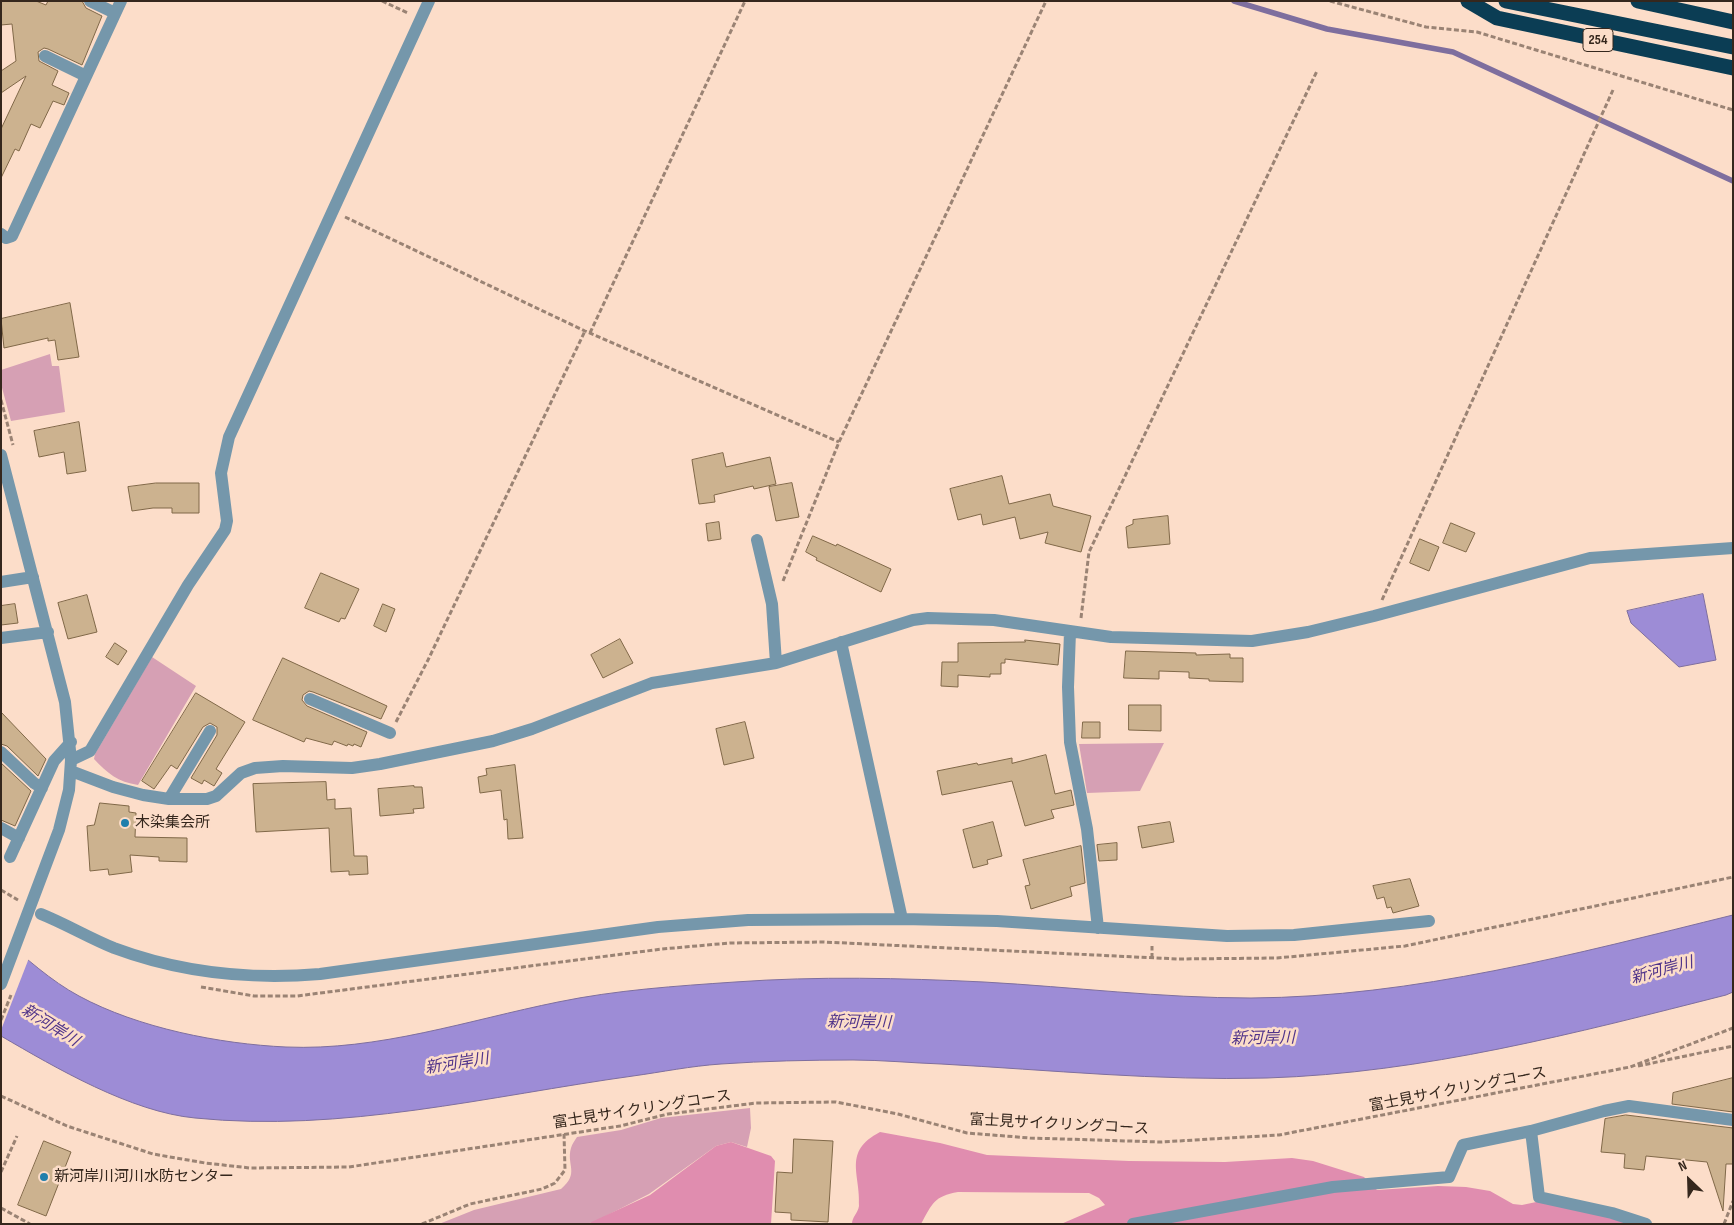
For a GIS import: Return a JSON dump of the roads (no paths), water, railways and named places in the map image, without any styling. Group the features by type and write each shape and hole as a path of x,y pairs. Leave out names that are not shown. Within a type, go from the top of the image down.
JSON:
{"highway":[{"name":"254","path":"1468,1 1497,18 1733,68"},
{"name":"254","path":"1506,1 1733,46"},
{"path":"1638,1 1733,22"}],"street":[{"path":"1,234 6,238 12,236 118,7 90,1"},
{"path":"71,765 90,751 183,593 225,530 227,521 221,473 226,445 429,1"},
{"path":"45,56 86,76"},
{"path":"1,455 65,702 71,742 71,765 65,808 27,918 1,984"},
{"path":"757,540 772,604 776,663"},
{"path":"71,765 129,792 169,799 207,799 216,796 241,773 255,768 283,766 352,768 371,766 493,741 532,729 652,683 776,663 841,642 928,618 994,620 1074,633 1158,640 1252,641 1308,632 1374,616 1590,558 1733,548"},
{"path":"1,582 32,576"},
{"path":"1,638 48,632"},
{"path":"1074,633 1068,687 1070,742 1087,829 1098,928"},
{"path":"841,642 902,918"},
{"path":"310,699 390,733"},
{"path":"169,799 210,731"},
{"path":"10,857 54,761 71,742"},
{"path":"1,752 34,783 42,788"},
{"path":"1,828 19,838"},
{"path":"41,914 83,935 151,960 218,975 264,977 320,974 589,936 704,922 793,918 902,918 1227,936 1284,935 1357,930 1429,921"},
{"path":"1133,1224 1333,1187 1448,1177 1463,1145 1531,1131 1629,1106 1733,1120"},
{"path":"1531,1131 1539,1197 1612,1213 1646,1224"}],"water":[{"path":"1703,594 1716,660 1679,667 1631,623 1627,611"},
{"name":"新河岸川","path":"1733,915 1733,992 1726,995 1556,1037 1499,1049 1442,1060 1326,1075 1226,1079 1104,1074 875,1060 754,1062 688,1068 360,1117 305,1121 250,1121 195,1118 145,1107 95,1087 1,1036 1,937 39,969 69,990 127,1017 207,1038 286,1047 320,1047 355,1044 423,1033 558,1002 602,994 766,980 859,978 953,981 1217,998 1312,996 1433,982 1494,971"}],"waterway":[{"path":"1234,1 1327,29 1453,52 1733,181"}],"place":[{"name":"木染集会所","path":"125,823"},
{"name":"新河岸川河川水防センター","path":"44,1177"}]}
